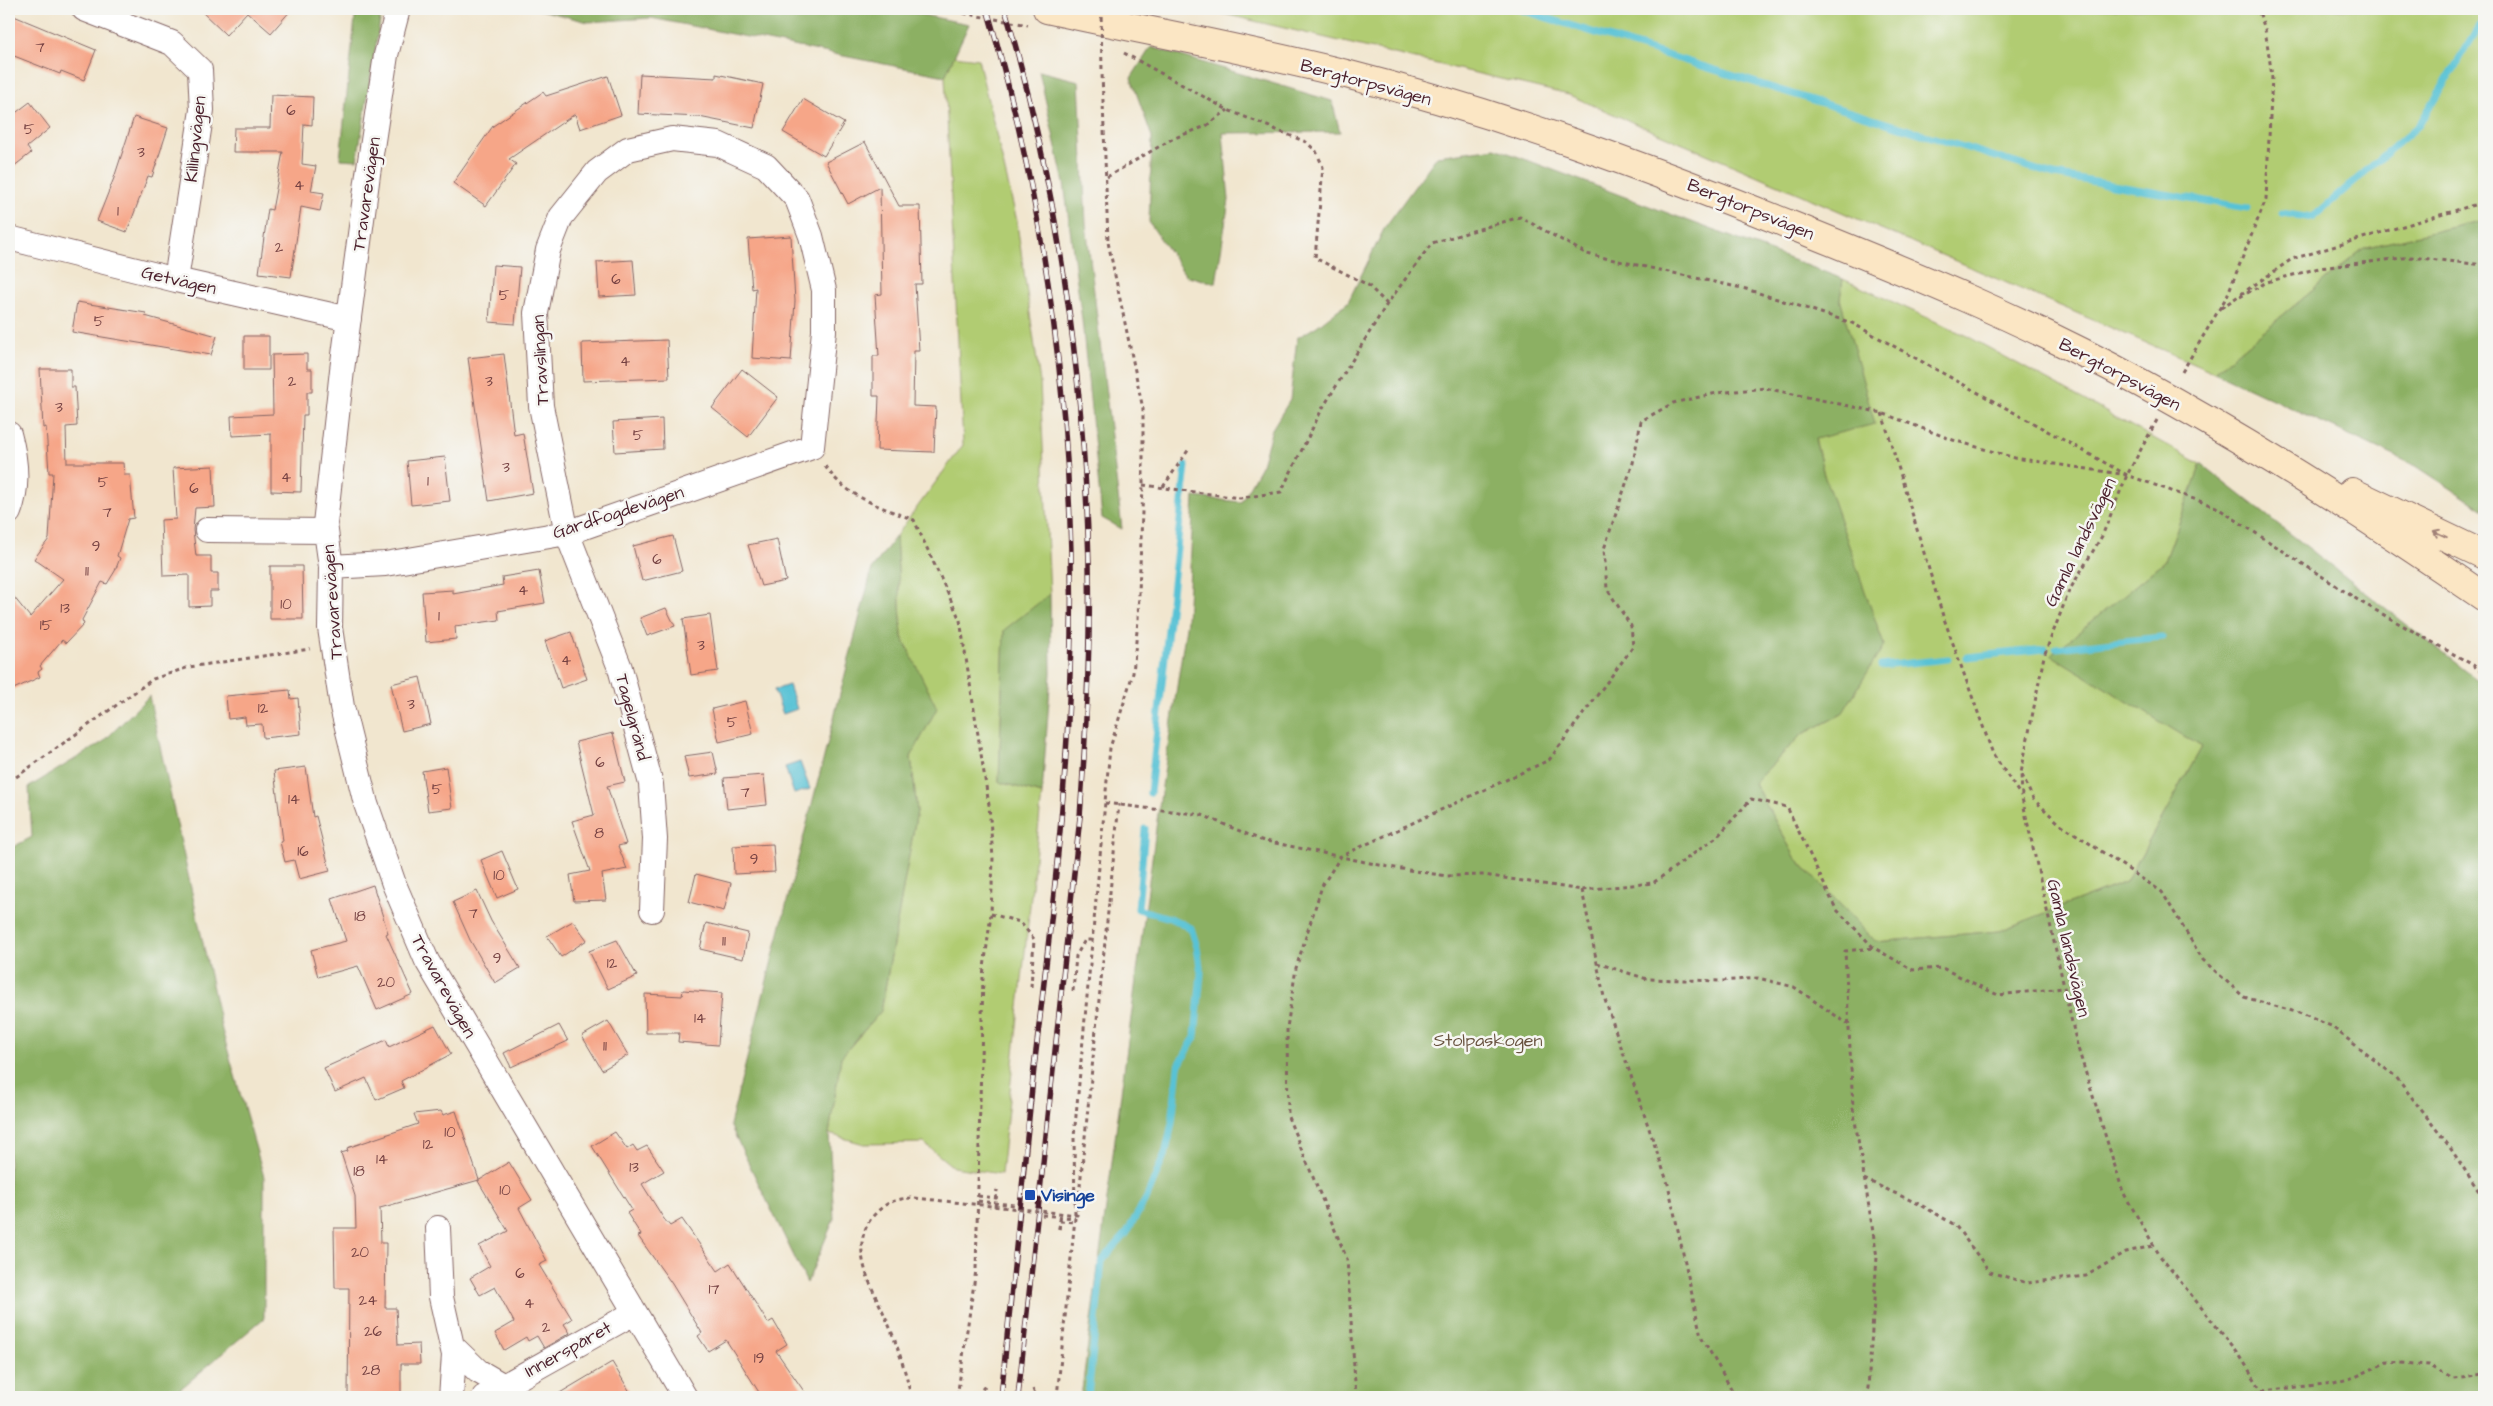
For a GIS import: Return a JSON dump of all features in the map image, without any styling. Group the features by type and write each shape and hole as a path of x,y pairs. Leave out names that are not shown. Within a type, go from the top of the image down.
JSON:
{"main road":[{"name":"Bergtorpsvägen","path":"1040,17 1347,74 1515,123 1658,171 1898,268 2032,329 2135,380 2242,440 2402,541 2484,597"},
{"path":"2242,440 2484,555"},
{"name":"Bergtorpsvägen","path":"2402,541 2484,576"}],"street":[{"name":"Killingvägen","path":"84,9 172,43 200,70 202,110 176,280"},
{"name":"Travarevägen","path":"398,9 385,64 368,174 342,370 326,531 331,568 330,628 342,707 366,804 394,884 427,961 685,1397"},
{"name":"Travslingan","path":"567,532 541,406 536,313 548,250 561,217 597,172 628,150 672,139 718,144 766,166 797,199 811,236 824,290 824,331 812,447"},
{"name":"Getvägen","path":"9,242 349,319"},
{"path":"9,434 14,452 15,496 9,512"},
{"name":"Gårdfogdevägen","path":"331,568 386,564 567,532 812,447"},
{"name":"Travarevägen","path":"207,530 326,531"},
{"name":"Tagelgränd","path":"567,532 620,668 651,784 655,839 652,910"},
{"path":"438,1228 441,1297 454,1355 451,1397"},
{"name":"Innerspåret","path":"452,1346 478,1370 493,1391 634,1313"}],"path":[{"path":"940,9 1040,17"},
{"path":"1057,1397 1074,1220 1074,1137 1094,940 1110,748 1133,673 1138,620 1143,485 1143,409 1108,242 1100,9"},
{"path":"2182,372 2220,308 2266,199 2272,76 2265,29 2258,9"},
{"path":"1097,42 1105,45"},
{"path":"1122,52 1228,110 1306,142 1316,151 1323,167 1315,258 1368,285 1387,304"},
{"path":"1107,177 1172,139 1206,126 1228,110"},
{"path":"2220,308 2292,259 2484,202"},
{"path":"1143,485 1240,498 1281,492 1322,409 1387,304 1432,243 1520,217 1587,254 1746,289 1852,323 2127,475 2216,507 2361,602 2473,665 2484,674"},
{"path":"2220,308 2267,282 2319,268 2411,257 2484,265"},
{"path":"1356,1397 1347,1259 1288,1117 1287,1028 1296,968 1322,886 1341,856 1549,760 1633,647 1631,626 1607,589 1604,549 1633,463 1642,421 1673,403 1717,393 1765,388 1882,413 1953,440 2015,458 2127,475"},
{"path":"1882,413 1943,616 1986,735 1993,754 2022,798"},
{"name":"Gamla landsvägen","path":"2158,419 2127,475 2102,536 2069,591 2044,656 2020,773 2022,798 2077,1045 2123,1192 2153,1246 2240,1356 2266,1397"},
{"path":"812,447 831,476 857,498 914,520 960,620 989,805 994,858 991,914 983,976 976,1270 957,1397"},
{"path":"1163,488 1189,449"},
{"path":"9,780 12,780 48,756 152,679 188,667 333,646"},
{"path":"2020,773 2033,799 2059,823 2162,892 2203,960 2244,997 2299,1013 2331,1026 2396,1077 2449,1146 2484,1200"},
{"path":"1105,802 1202,815 1261,840 1448,876 1484,875 1582,890 1653,883 1718,836 1751,799 1787,807 1836,909 1874,948 1913,970 1942,968 1998,995 2063,988"},
{"path":"911,1397 899,1352 867,1276 862,1252 865,1231 878,1211 896,1199 915,1198 1077,1215 1119,804"},
{"path":"1582,890 1604,997 1668,1184 1701,1336 1736,1397"},
{"path":"991,914 1020,922 1034,939 1032,987"},
{"path":"1073,991 1076,956 1085,940 1094,940"},
{"path":"1865,1397 1868,1388 1876,1257 1853,1108 1845,950 1874,948"},
{"path":"1597,963 1647,978 1722,981 1758,978 1794,988 1849,1024"},
{"path":"1864,1179 1921,1205 1955,1225 1990,1272 2027,1284 2086,1276 2126,1252 2153,1246"},
{"path":"995,1206 997,1190"},
{"path":"978,1199 996,1198"},
{"path":"978,1199 1014,1205"},
{"path":"1059,1229 1061,1212"},
{"path":"1042,1215 1074,1220"},
{"path":"1060,1220 1074,1220"},
{"path":"2262,1391 2334,1382 2355,1377 2387,1362 2429,1365 2452,1380 2484,1375"},
{"path":"980,1397 983,1388 986,1386"},
{"path":"1033,1389 1036,1397"}],"green space":[{"path":"356,9 382,9 357,160 340,159"},
{"path":"537,9 892,9 969,24 945,76 651,18 588,22"},
{"path":"1203,9 2484,9 2484,220 2364,248 2214,372 1569,95"},
{"path":"1151,47 1332,101 1340,132 1223,133 1229,200 1216,283 1186,276 1149,222 1152,137 1131,78"},
{"path":"954,56 978,59 1016,217 1040,382 1050,594 1004,631 999,782 1042,794 1001,1174 953,1167 924,1143 864,1144 829,1134 841,1057 881,1011 917,811 911,757 936,708 902,637 896,536 963,445 945,76"},
{"path":"1039,71 1079,81 1086,224 1122,529 1102,518 1082,320 1064,183"},
{"name":"Stolpaskogen","path":"1495,148 1843,279 1840,299 1875,424 1815,439 1824,475 1884,645 1842,714 1801,735 1754,783 1795,857 1876,942 1999,931 2126,882 2202,747 2051,655 2165,561 2201,464 2484,685 2484,1397 1081,1397 1158,813 1187,620 1194,497 1241,502 1262,464 1272,429 1290,400 1297,338 1317,326 1348,302 1385,227 1437,156"},
{"path":"2484,220 2484,510 2416,466 2214,372 2364,248"},
{"path":"1843,279 1967,336 2201,464 2165,561 2052,655 2202,747 2126,882 1999,931 1876,942 1795,857 1754,783 1801,735 1842,714 1824,475 1815,438 1874,424 1840,299"},
{"path":"896,536 902,637 937,708 911,757 917,811 881,1011 841,1057 829,1134 834,1219 807,1283 730,1125 872,569"},
{"path":"1050,594 1051,673 1042,794 999,782 1004,630"},
{"path":"149,696 222,1030 264,1177 264,1318 171,1397 9,1397 9,849 32,837 29,787 103,742"}],"water":[{"path":"789,685 797,709 783,714 774,690"},
{"path":"800,762 810,789 794,794 785,767"}],"building":[{"path":"199,9 292,9 271,33 247,12 226,35"},
{"path":"9,14 96,50 84,80 61,71 60,74 9,54"},
{"path":"640,74 716,78 716,74 763,84 754,128 699,117 638,114"},
{"path":"608,76 621,115 580,129 575,114 509,159 516,164 486,206 453,183 493,126 543,92 546,96"},
{"path":"271,95 313,97 312,125 304,124 302,164 316,166 311,191 324,193 320,211 301,207 291,277 259,273 268,209 272,210 283,152 233,152 234,128 270,128"},
{"path":"803,99 844,123 824,156 783,132"},
{"path":"30,102 50,128 27,147 31,153 9,170 9,118"},
{"path":"134,117 168,128 152,177 148,176 127,232 97,221 114,178"},
{"path":"865,142 899,206 920,206 922,284 915,284 919,351 914,351 913,406 936,407 934,452 877,450 879,396 873,396 873,356 879,356 875,295 882,294 880,187 848,204 826,162"},
{"path":"791,236 795,301 791,361 752,358 756,288 752,289 748,239"},
{"path":"633,260 636,295 599,297 597,262"},
{"path":"493,265 520,267 515,324 489,322"},
{"path":"77,302 146,313 145,316 217,336 211,355 72,332"},
{"path":"244,336 269,336 269,370 244,370"},
{"path":"667,340 669,378 583,381 582,343"},
{"path":"307,354 307,369 312,369 312,392 307,392 307,415 303,415 301,492 271,491 271,434 232,436 231,416 273,414 272,355"},
{"path":"504,354 514,435 523,433 533,493 489,501 468,358"},
{"path":"40,369 71,369 71,387 75,387 77,426 66,427 67,463 123,463 124,475 130,475 134,518 128,519 117,556 120,558 115,571 107,584 102,582 82,620 84,624 66,643 62,640 40,666 42,669 38,672 40,677 9,691 9,591 30,617 63,579 34,559 49,539 53,473 49,473 46,427 43,428"},
{"path":"742,369 778,397 748,437 712,408"},
{"path":"662,419 663,449 615,452 613,422"},
{"path":"445,457 450,501 411,505 407,461"},
{"path":"213,466 215,507 195,508 193,530 196,556 211,556 211,573 218,573 218,591 210,591 210,606 189,607 189,575 163,576 161,520 176,519 173,468"},
{"path":"673,536 682,571 642,581 633,546"},
{"path":"777,539 786,581 761,586 748,545"},
{"path":"270,566 302,566 303,619 270,619"},
{"path":"539,571 545,603 498,611 499,620 455,626 456,639 426,642 422,592 453,590 453,594 503,585 502,577"},
{"path":"666,608 675,626 647,636 640,618"},
{"path":"710,615 718,671 691,675 683,619"},
{"path":"571,632 587,679 561,688 545,641"},
{"path":"420,677 431,724 402,731 391,684"},
{"path":"290,690 291,699 298,698 301,734 263,738 262,724 246,725 245,717 228,719 226,696"},
{"path":"745,701 753,734 719,742 712,709"},
{"path":"613,733 625,782 607,786 626,844 618,846 627,869 602,874 606,900 574,901 570,875 590,871 572,821 594,815 576,742"},
{"path":"713,752 718,774 689,778 684,756"},
{"path":"306,767 313,817 316,816 330,871 299,879 294,860 285,862 280,842 283,841 274,771"},
{"path":"446,767 452,808 428,811 422,771"},
{"path":"764,775 767,805 727,809 724,778"},
{"path":"773,844 775,872 734,874 733,846"},
{"path":"502,851 518,889 497,898 481,860"},
{"path":"696,874 731,883 724,911 689,902"},
{"path":"373,885 388,933 386,934 413,994 377,1010 358,966 318,977 311,950 346,941 332,899"},
{"path":"477,891 491,921 520,968 495,983 470,940 453,902"},
{"path":"573,921 587,940 561,957 547,936"},
{"path":"706,923 748,933 743,959 700,949"},
{"path":"617,940 637,976 608,989 589,951"},
{"path":"683,990 722,993 718,1045 678,1042 679,1033 646,1033 645,994 682,996"},
{"path":"608,1021 628,1055 602,1070 582,1036"},
{"path":"435,1025 451,1054 401,1081 404,1088 376,1100 366,1078 335,1092 324,1068 386,1040 389,1047"},
{"path":"559,1025 568,1041 511,1067 504,1053"},
{"path":"441,1111 443,1115 456,1111 479,1180 380,1208 381,1243 386,1243 385,1308 396,1308 398,1345 419,1344 420,1364 401,1364 401,1397 348,1397 349,1288 335,1288 334,1228 356,1228 355,1196 341,1153 348,1151 347,1148 418,1124 414,1114"},
{"path":"615,1132 627,1149 633,1145 637,1151 647,1146 664,1171 642,1184 664,1219 670,1226 682,1219 718,1271 730,1263 768,1323 773,1320 787,1344 776,1351 808,1397 762,1397 726,1340 708,1351 698,1336 702,1333 672,1284 638,1236 641,1235 627,1213 632,1210 592,1146"},
{"path":"509,1162 532,1200 519,1208 547,1261 539,1265 572,1319 564,1324 570,1333 544,1348 537,1336 528,1341 526,1337 504,1350 495,1333 514,1322 495,1287 480,1295 470,1278 490,1266 479,1246 508,1231 478,1181"},
{"path":"612,1362 633,1397 553,1397"}],"waterway":[{"path":"1518,9 2054,175 2247,208"},
{"path":"2282,213 2312,218 2419,125 2484,19"},
{"path":"1150,793 1186,466"},
{"path":"2056,648 2162,637"},
{"path":"1967,657 2045,649"},
{"path":"1881,666 1948,659"},
{"path":"1088,1397 1102,1261 1126,1234 1147,1197 1166,1151 1172,1123 1178,1067 1195,1037 1201,973 1197,947 1191,928 1170,918 1138,909 1145,829"}],"railway":[{"path":"987,9 1008,85 1026,162 1041,240 1053,318 1062,397 1071,555 1070,688 1063,797 1053,906 1025,1150 1001,1397"},
{"path":"1005,9 1040,145 1065,283 1081,423 1089,563 1087,690 1080,817 1018,1397"}],"place":[{"name":"Visinge","path":"1030,1195"}]}
